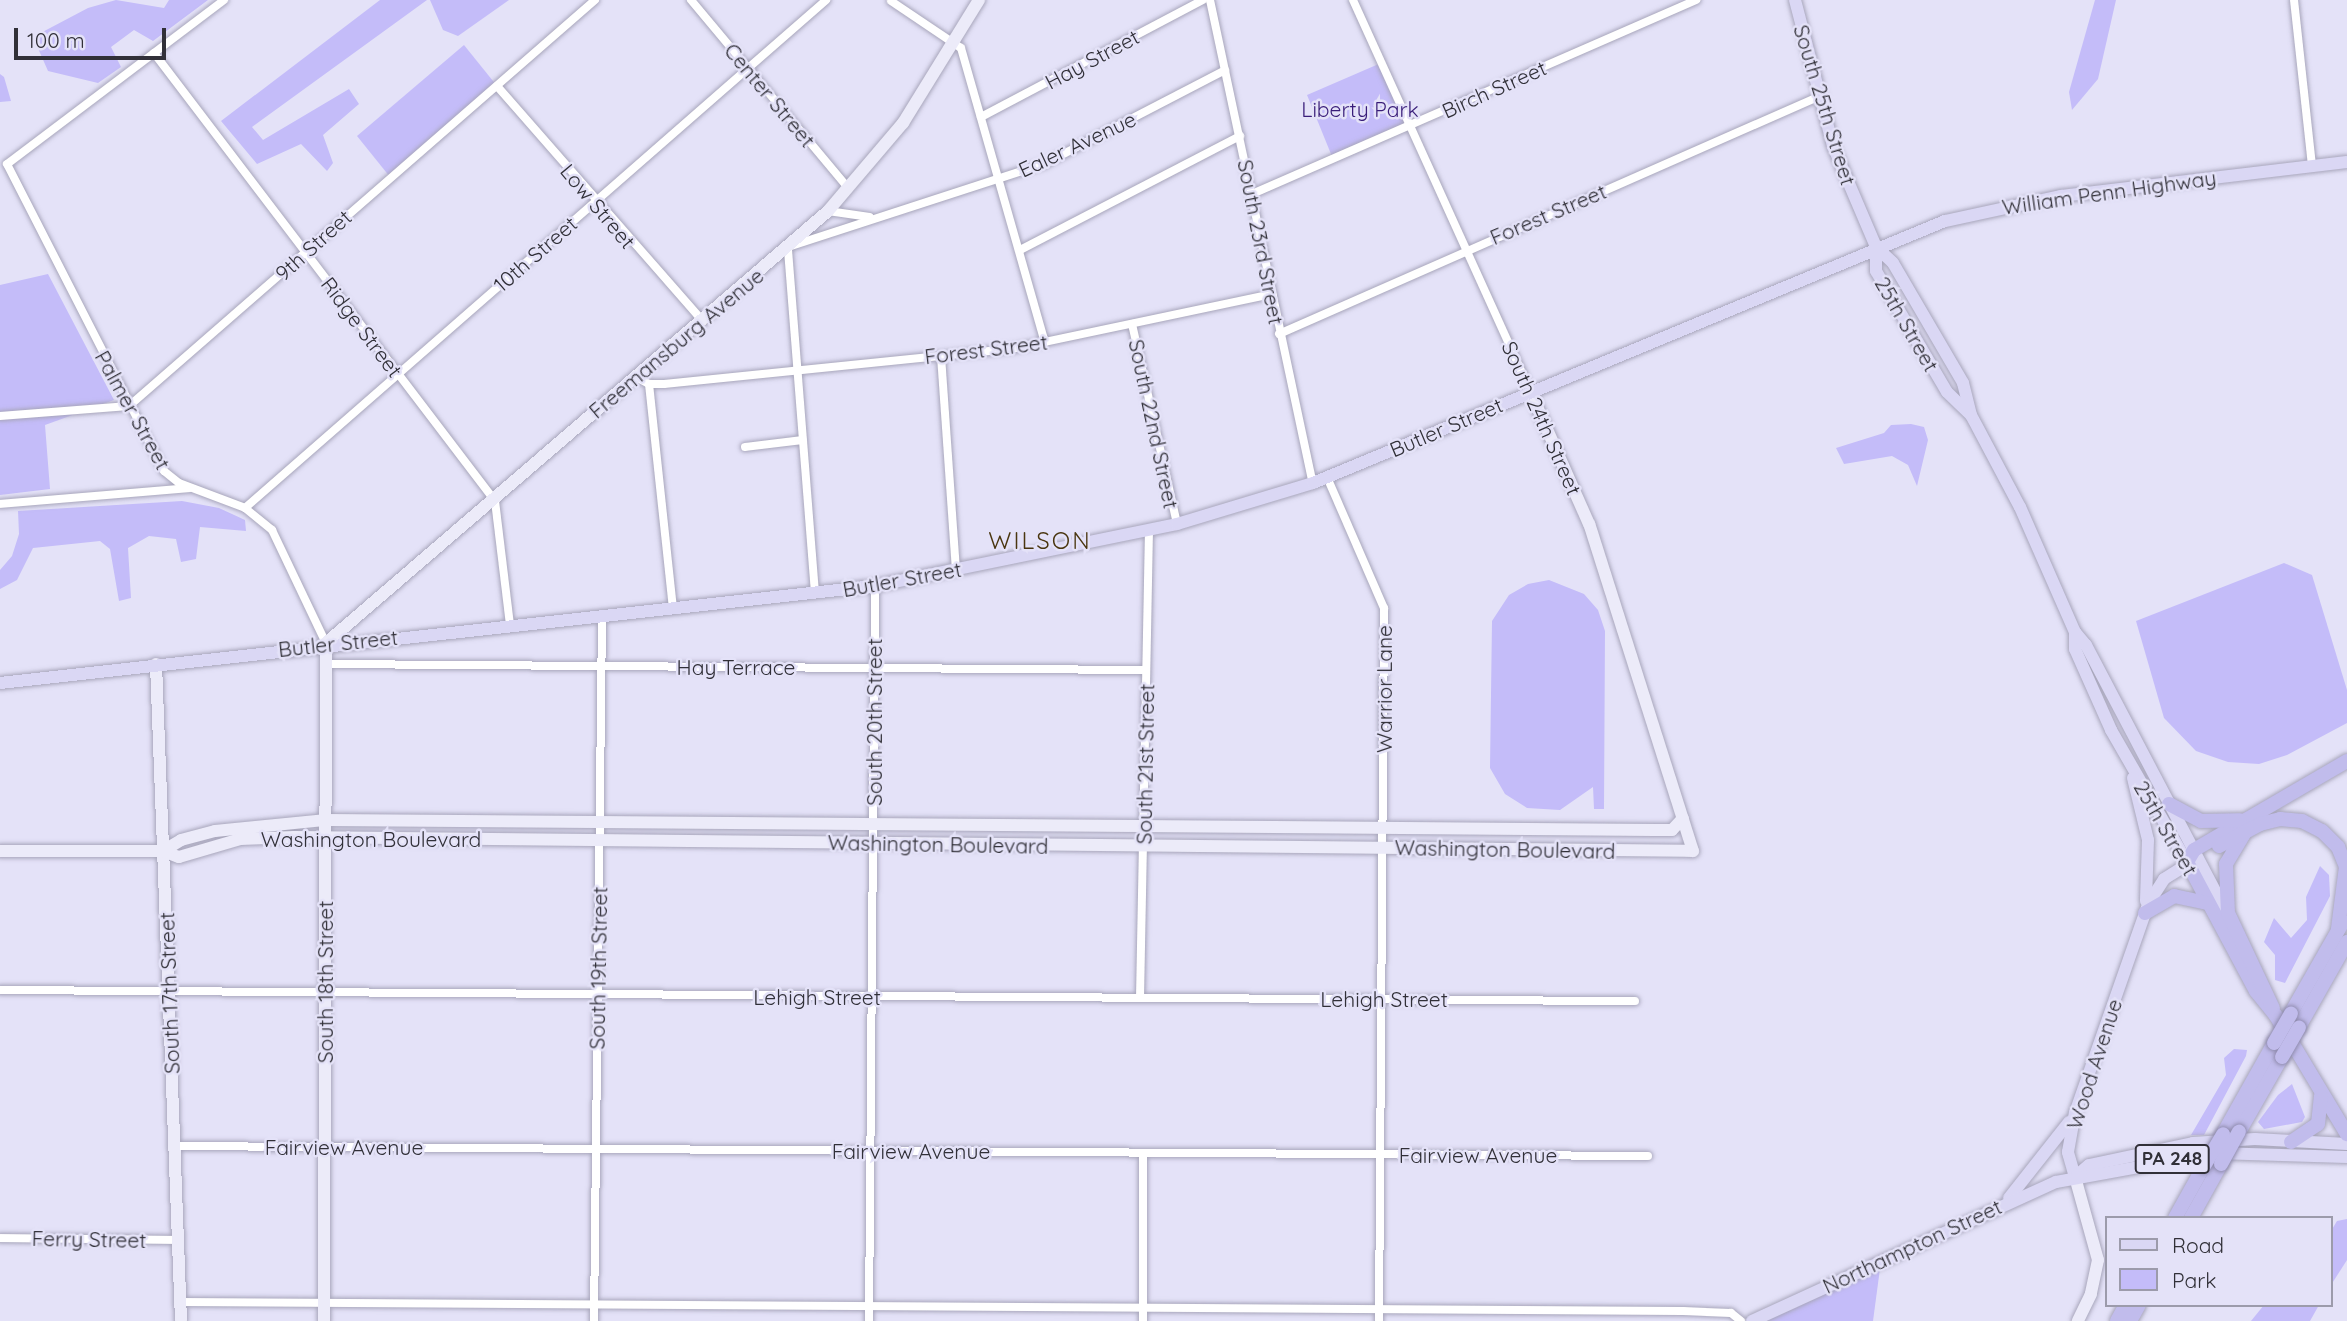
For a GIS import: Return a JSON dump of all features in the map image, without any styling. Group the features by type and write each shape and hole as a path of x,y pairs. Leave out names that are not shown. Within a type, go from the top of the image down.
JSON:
{"highway":[{"path":"2193,857 2347,761"},
{"path":"2169,804 2207,822 2246,825 2295,819 2316,827 2333,842 2347,874 2338,929"},
{"path":"2228,913 2226,864 2246,825"},
{"name":"25th Street","path":"2193,857 2208,903 2256,992 2276,1016 2321,1096 2347,1134"},
{"path":"2145,913 2174,896 2208,903"},
{"name":"25th Street","path":"2228,913 2266,986 2276,1016"},
{"path":"2176,1216 2347,915"},
{"path":"2192,1216 2347,942"},
{"path":"2291,1142 2318,1124 2321,1096"}],"main road":[{"name":"South 25th Street","path":"1795,0 1818,97 1842,168 1876,247"},
{"name":"William Penn Highway","path":"1876,247 1945,220 2021,203 2347,162"},
{"name":"Butler Street","path":"0,683 326,643 875,586 1177,524 1313,483 1876,247"},
{"name":"25th Street","path":"1876,247 1876,271 1947,392 1971,415"},
{"name":"25th Street","path":"1876,247 1893,263 1964,383 1971,415 2020,507 2075,632 2086,645 2169,804 2193,857"},
{"name":"25th Street","path":"2075,632 2075,649 2127,761 2228,913"},
{"path":"2127,761 2148,840 2145,913"},
{"name":"Wood Avenue","path":"2076,1177 2068,1152 2075,1113 2145,913 2159,884 2193,857"},
{"path":"2006,1202 2075,1113"},
{"name":"Northampton Street","path":"2076,1177 2089,1166 2157,1149 2222,1141 2347,1144"},
{"name":"Northampton Street","path":"1752,1321 2006,1202 2076,1177 2216,1153 2347,1157"}],"street":[{"path":"155,53 224,0"},
{"name":"9th Street","path":"129,406 595,0"},
{"name":"Center Street","path":"691,0 849,189"},
{"name":"10th Street","path":"245,508 826,0"},
{"name":"Freemansburg Avenue","path":"326,643 643,381 703,321 828,211 903,123 979,0"},
{"name":"Hay Street","path":"981,117 1203,0"},
{"name":"South 23rd Street","path":"1210,0 1279,334 1313,483"},
{"name":"South 24th Street","path":"1353,0 1589,524 1693,851"},
{"name":"Birch Street","path":"1252,194 1697,0"},
{"path":"2294,0 2312,166"},
{"path":"891,1 955,40 981,117 1045,342"},
{"name":"Palmer Street","path":"155,53 6,164 164,471 192,488 245,508 272,530 326,643"},
{"name":"Ridge Street","path":"155,53 495,501"},
{"name":"Ealer Avenue","path":"789,247 1044,164 1225,70"},
{"name":"Low Street","path":"497,86 703,321"},
{"name":"Forest Street","path":"1279,334 1466,249 1818,97"},
{"path":"1020,250 1240,136"},
{"name":"Ealer Avenue","path":"828,211 849,217 883,215"},
{"path":"789,247 815,593"},
{"name":"Forest Street","path":"643,381 738,377 941,356 1045,342 1272,294"},
{"name":"South 22nd Street","path":"1132,324 1177,524"},
{"path":"941,356 956,570"},
{"path":"643,381 673,608"},
{"path":"0,416 129,406"},
{"path":"745,447 803,440"},
{"name":"Warrior Lane","path":"1326,477 1384,608 1383,828"},
{"path":"0,504 192,488"},
{"path":"495,501 510,625"},
{"name":"South 21st Street","path":"1140,998 1149,530"},
{"name":"South 20th Street","path":"869,1321 875,586"},
{"name":"South 19th Street","path":"594,1321 602,615"},
{"name":"South 18th Street","path":"324,1321 326,643"},
{"name":"South 17th Street","path":"156,664 181,1321"},
{"name":"Hay Terrace","path":"326,664 1146,670"},
{"name":"Washington Boulevard","path":"163,851 181,840 215,831 326,820 1672,830 1683,818"},
{"path":"1380,1321 1383,828"},
{"name":"Washington Boulevard","path":"163,851 179,858 240,839 326,838 1693,851"},
{"path":"0,851 163,851"},
{"name":"Lehigh Street","path":"0,990 1635,1000"},
{"name":"Fairview Avenue","path":"174,1146 1648,1156"},
{"path":"1143,1153 1143,1321"},
{"name":"Wood Avenue","path":"2076,1177 2098,1260 2091,1294 2078,1321"},
{"name":"Ferry Street","path":"0,1238 178,1240"},
{"path":"180,1301 1722,1312 1741,1321"}],"green space":[{"path":"116,0 164,8 169,0 208,0 153,41 134,30 111,47 121,67 98,83 48,71 33,37 88,8"},
{"path":"380,0 427,0 252,127 263,140 349,89 359,104 323,135 333,163 327,171 301,144 257,164 221,121"},
{"path":"430,0 509,0 458,36 443,30"},
{"path":"2095,0 2116,0 2098,79 2072,110 2069,92"},
{"path":"464,45 497,86 390,177 357,136"},
{"name":"Liberty Park","path":"1381,63 1410,125 1333,159 1307,95"},
{"path":"0,74 4,77 11,101 0,102"},
{"path":"48,274 114,400 45,425 50,489 0,495 0,285"},
{"path":"1911,424 1924,427 1928,440 1917,486 1908,465 1892,456 1844,464 1836,448 1884,433 1891,425"},
{"path":"182,501 219,508 245,520 246,531 200,527 196,559 181,562 176,539 149,536 128,548 131,598 119,601 110,549 100,541 33,548 17,580 0,589 0,570 12,556 19,534 18,511"},
{"path":"2284,563 2312,575 2347,690 2347,723 2287,755 2259,764 2228,762 2196,751 2164,718 2136,621"},
{"path":"1549,580 1584,594 1598,610 1605,631 1604,809 1594,809 1593,787 1560,810 1527,808 1505,794 1490,768 1492,621 1509,595 1528,584"},
{"path":"2320,866 2329,875 2330,896 2285,983 2275,980 2275,955 2264,942 2274,918 2291,938 2307,920 2306,897"},
{"path":"2234,1049 2247,1050 2246,1056 2204,1135 2191,1135 2226,1075 2224,1058"},
{"path":"2292,1084 2305,1117 2302,1122 2264,1129 2258,1122 2278,1095"},
{"path":"2347,1219 2347,1260 2333,1282 2333,1228 2337,1221"},
{"path":"1881,1261 1873,1321 1752,1321"},
{"path":"2262,1307 2318,1307 2310,1321 2251,1321"}],"district":[{"name":"WILSON","path":"1040,541"}]}
